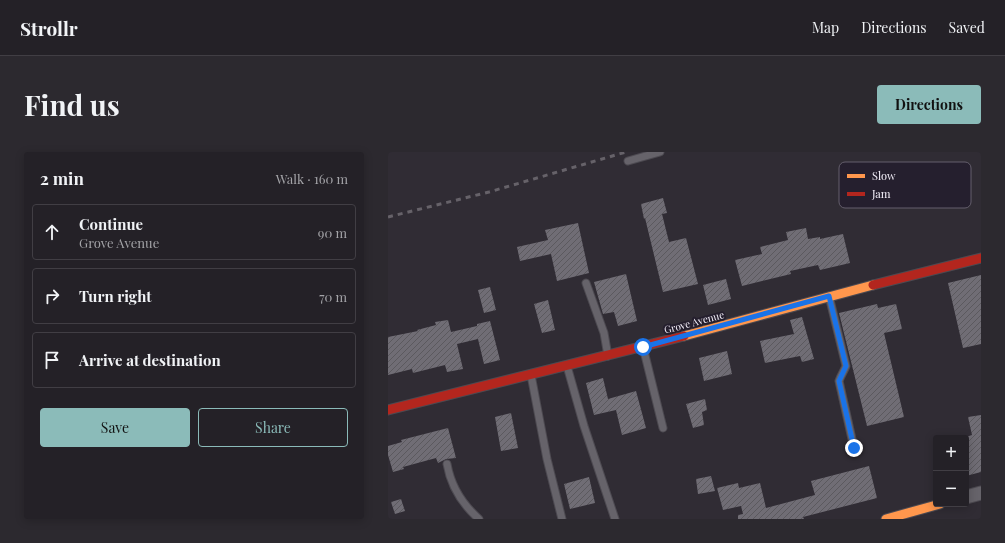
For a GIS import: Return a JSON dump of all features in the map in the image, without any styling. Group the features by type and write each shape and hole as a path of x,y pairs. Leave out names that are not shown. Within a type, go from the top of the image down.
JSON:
{"main road":[{"name":"Grove Avenue","path":"388,410 608,356 829,296 981,258"},
{"path":"886,519 933,506"}],"street":[{"path":"969,496 981,493"}],"lane":[{"path":"628,161 660,152"},
{"path":"586,283 599,323 604,333 608,356"},
{"path":"829,296 846,366 839,381 854,448"},
{"path":"643,347 663,428"},
{"path":"567,366 584,426 615,519"},
{"path":"531,375 547,459 562,519"},
{"path":"447,464 453,486 459,498 479,519"}],"building":[{"path":"663,198 667,213 662,214 669,242 686,238 698,284 663,292 641,204"},
{"path":"578,223 589,273 557,281 551,254 520,261 517,247 548,240 545,230"},
{"path":"806,228 808,239 820,237 820,239 843,234 850,263 820,270 818,265 790,271 791,274 742,286 735,260 762,254 760,247 788,240 786,232"},
{"path":"626,274 637,321 618,326 614,312 603,314 594,282"},
{"path":"981,275 981,344 963,348 948,283"},
{"path":"726,279 731,299 708,305 703,285"},
{"path":"490,287 496,310 484,313 478,290"},
{"path":"548,300 555,330 542,333 534,304"},
{"path":"877,304 878,308 896,304 902,329 884,333 904,417 867,426 839,313"},
{"path":"802,317 814,359 802,362 800,356 765,363 760,341 794,334 790,320"},
{"path":"448,320 451,332 477,326 477,324 490,321 500,360 484,364 478,339 457,344 463,369 447,372 445,365 413,373 412,369 388,375 388,337 418,331 417,330 436,325 435,322"},
{"path":"727,351 732,374 704,381 699,358"},
{"path":"603,378 608,399 636,391 646,428 622,435 616,410 594,415 586,383"},
{"path":"705,399 707,410 702,412 704,425 693,428 686,404"},
{"path":"511,413 518,448 501,451 495,417"},
{"path":"981,415 981,472 969,475 969,436 972,435 968,417"},
{"path":"448,428 456,458 446,459 438,463 436,458 403,467 404,469 393,472 388,455 388,446 402,442 401,440"},
{"path":"869,466 877,498 803,517 804,519 738,519 738,515 743,514 741,506 723,510 717,488 738,483 739,488 760,483 766,508 815,495 811,481"},
{"path":"711,476 715,491 698,494 696,479"},
{"path":"589,477 595,503 570,509 564,484"},
{"path":"401,499 405,511 395,514 391,502"}],"railway":[{"path":"388,217 489,192 626,152"}],"traffic: slow":[{"path":"684,336 873,285"},
{"path":"886,519 933,506"}],"traffic: jam":[{"path":"873,285 981,258"},
{"path":"388,410 684,336"}],"route":[{"path":"643,347 829,296 846,366 839,381 854,448"}]}
